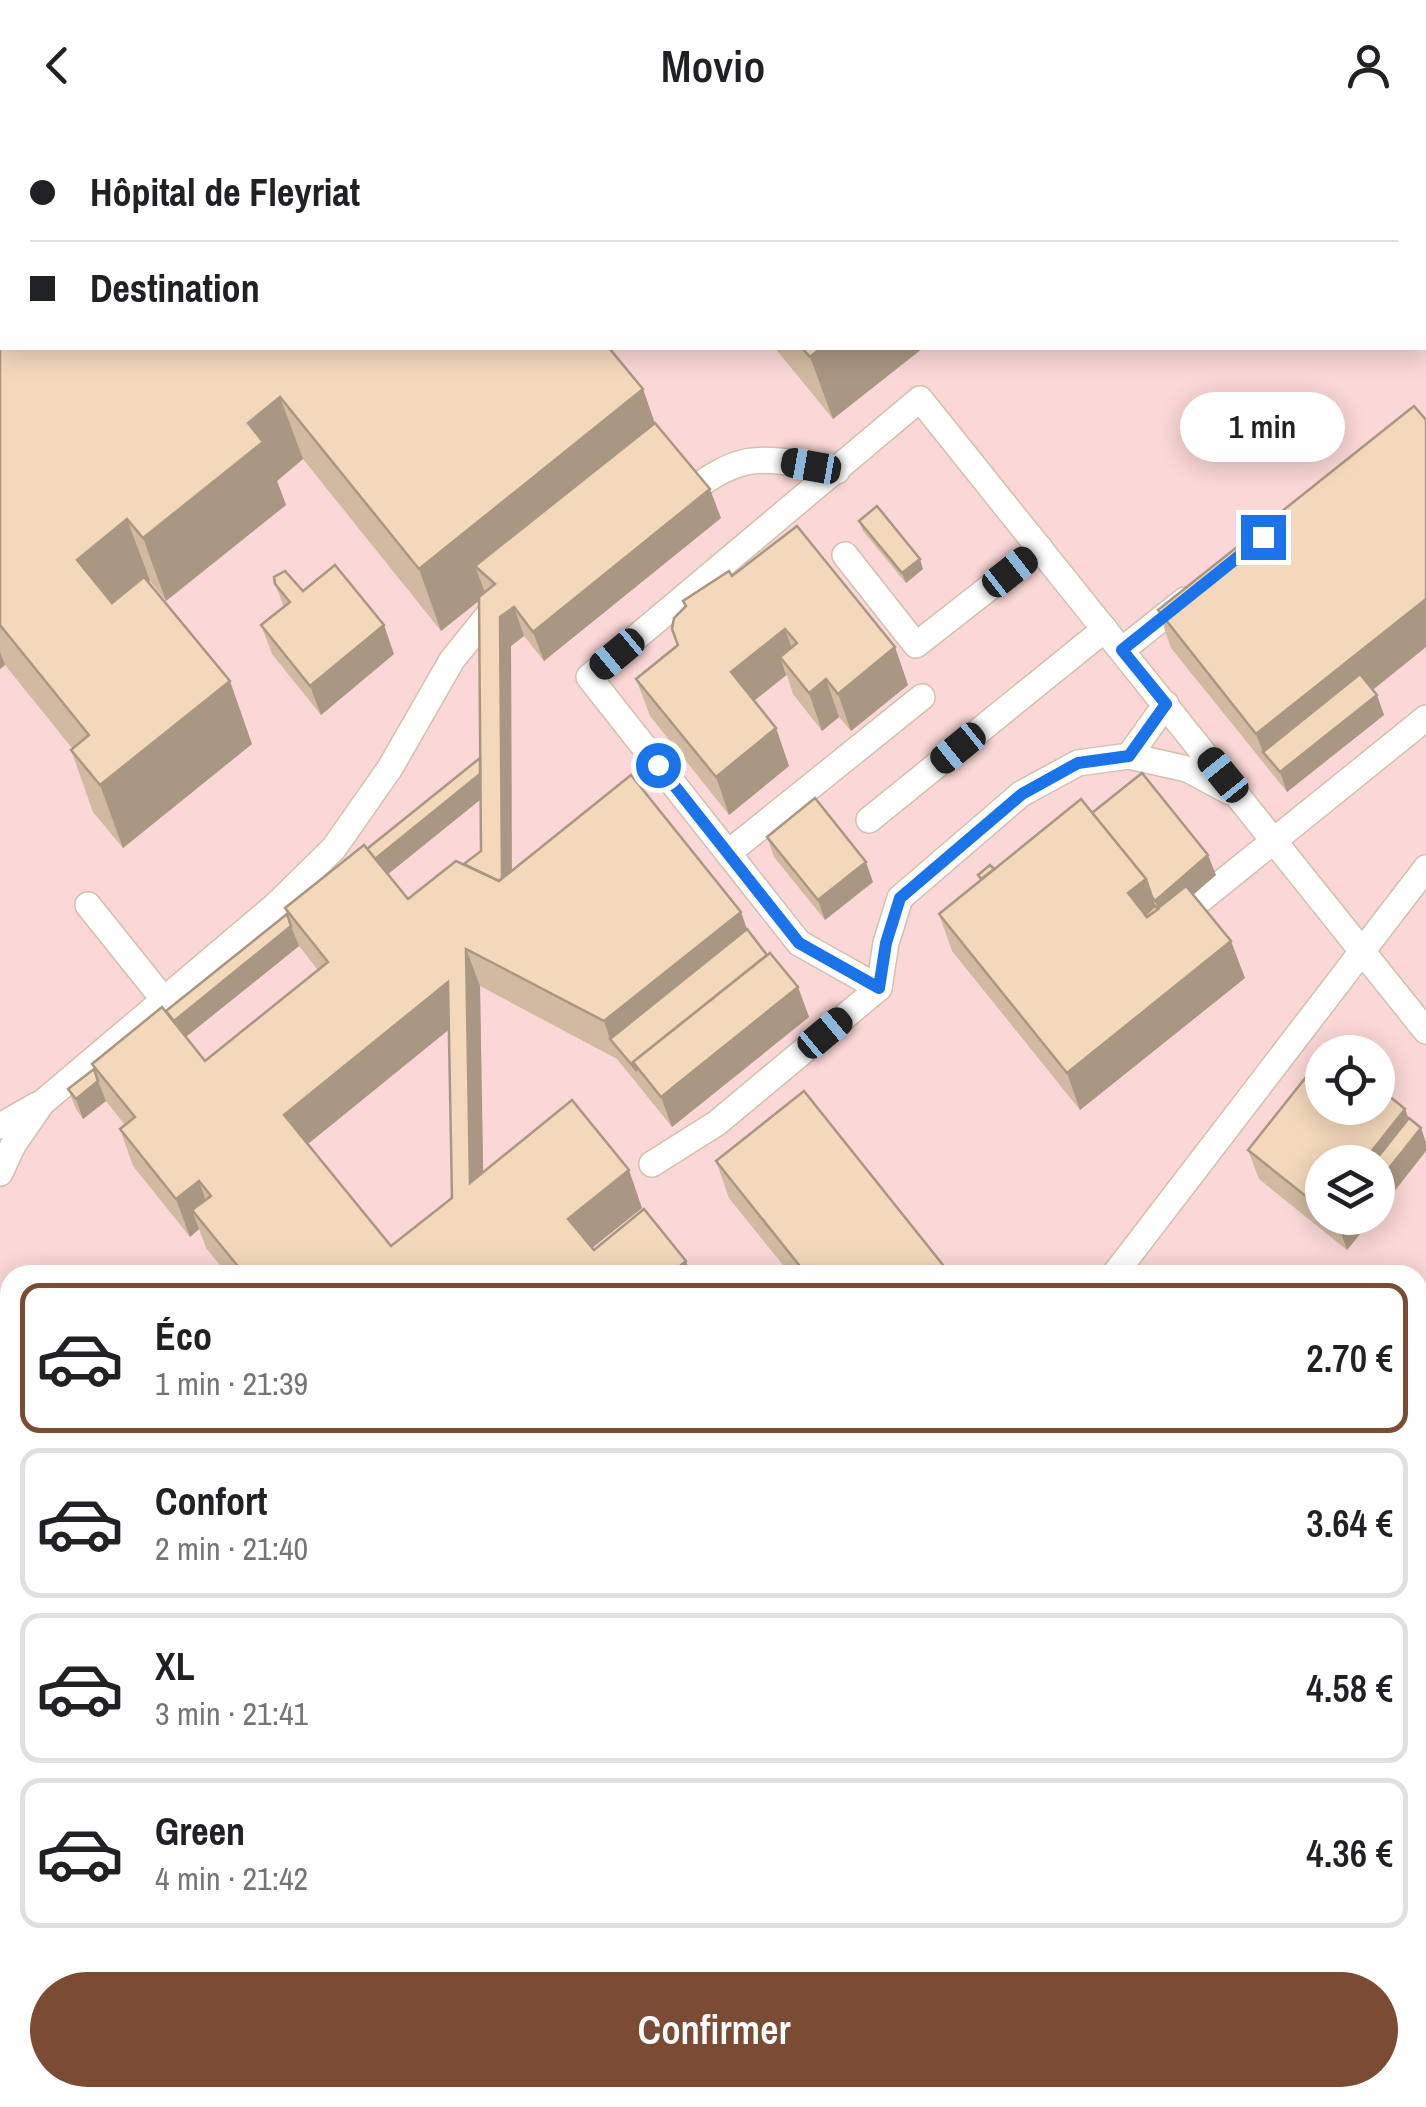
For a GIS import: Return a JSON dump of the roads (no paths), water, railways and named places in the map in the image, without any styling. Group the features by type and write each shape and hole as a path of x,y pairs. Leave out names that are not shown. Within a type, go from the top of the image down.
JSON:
{"lane":[{"path":"879,988 799,943 589,677 920,399 1426,1031"},
{"path":"655,516 713,474 746,460 837,471"},
{"path":"845,556 916,645 1040,548"},
{"path":"1122,650 1206,582"},
{"path":"0,1126 42,1103 276,906 334,848 390,768 452,660 489,614"},
{"path":"869,820 1105,629"},
{"path":"728,854 922,698"},
{"path":"1129,756 1166,704"},
{"path":"1188,910 1426,718"},
{"path":"652,1164 717,1124 879,988 886,943 900,898 1022,794 1078,763 1129,756 1187,768 1242,798"},
{"path":"1122,1265 1426,868"},
{"path":"88,906 164,1000"},
{"path":"0,1173 13,1144 42,1103"}]}
